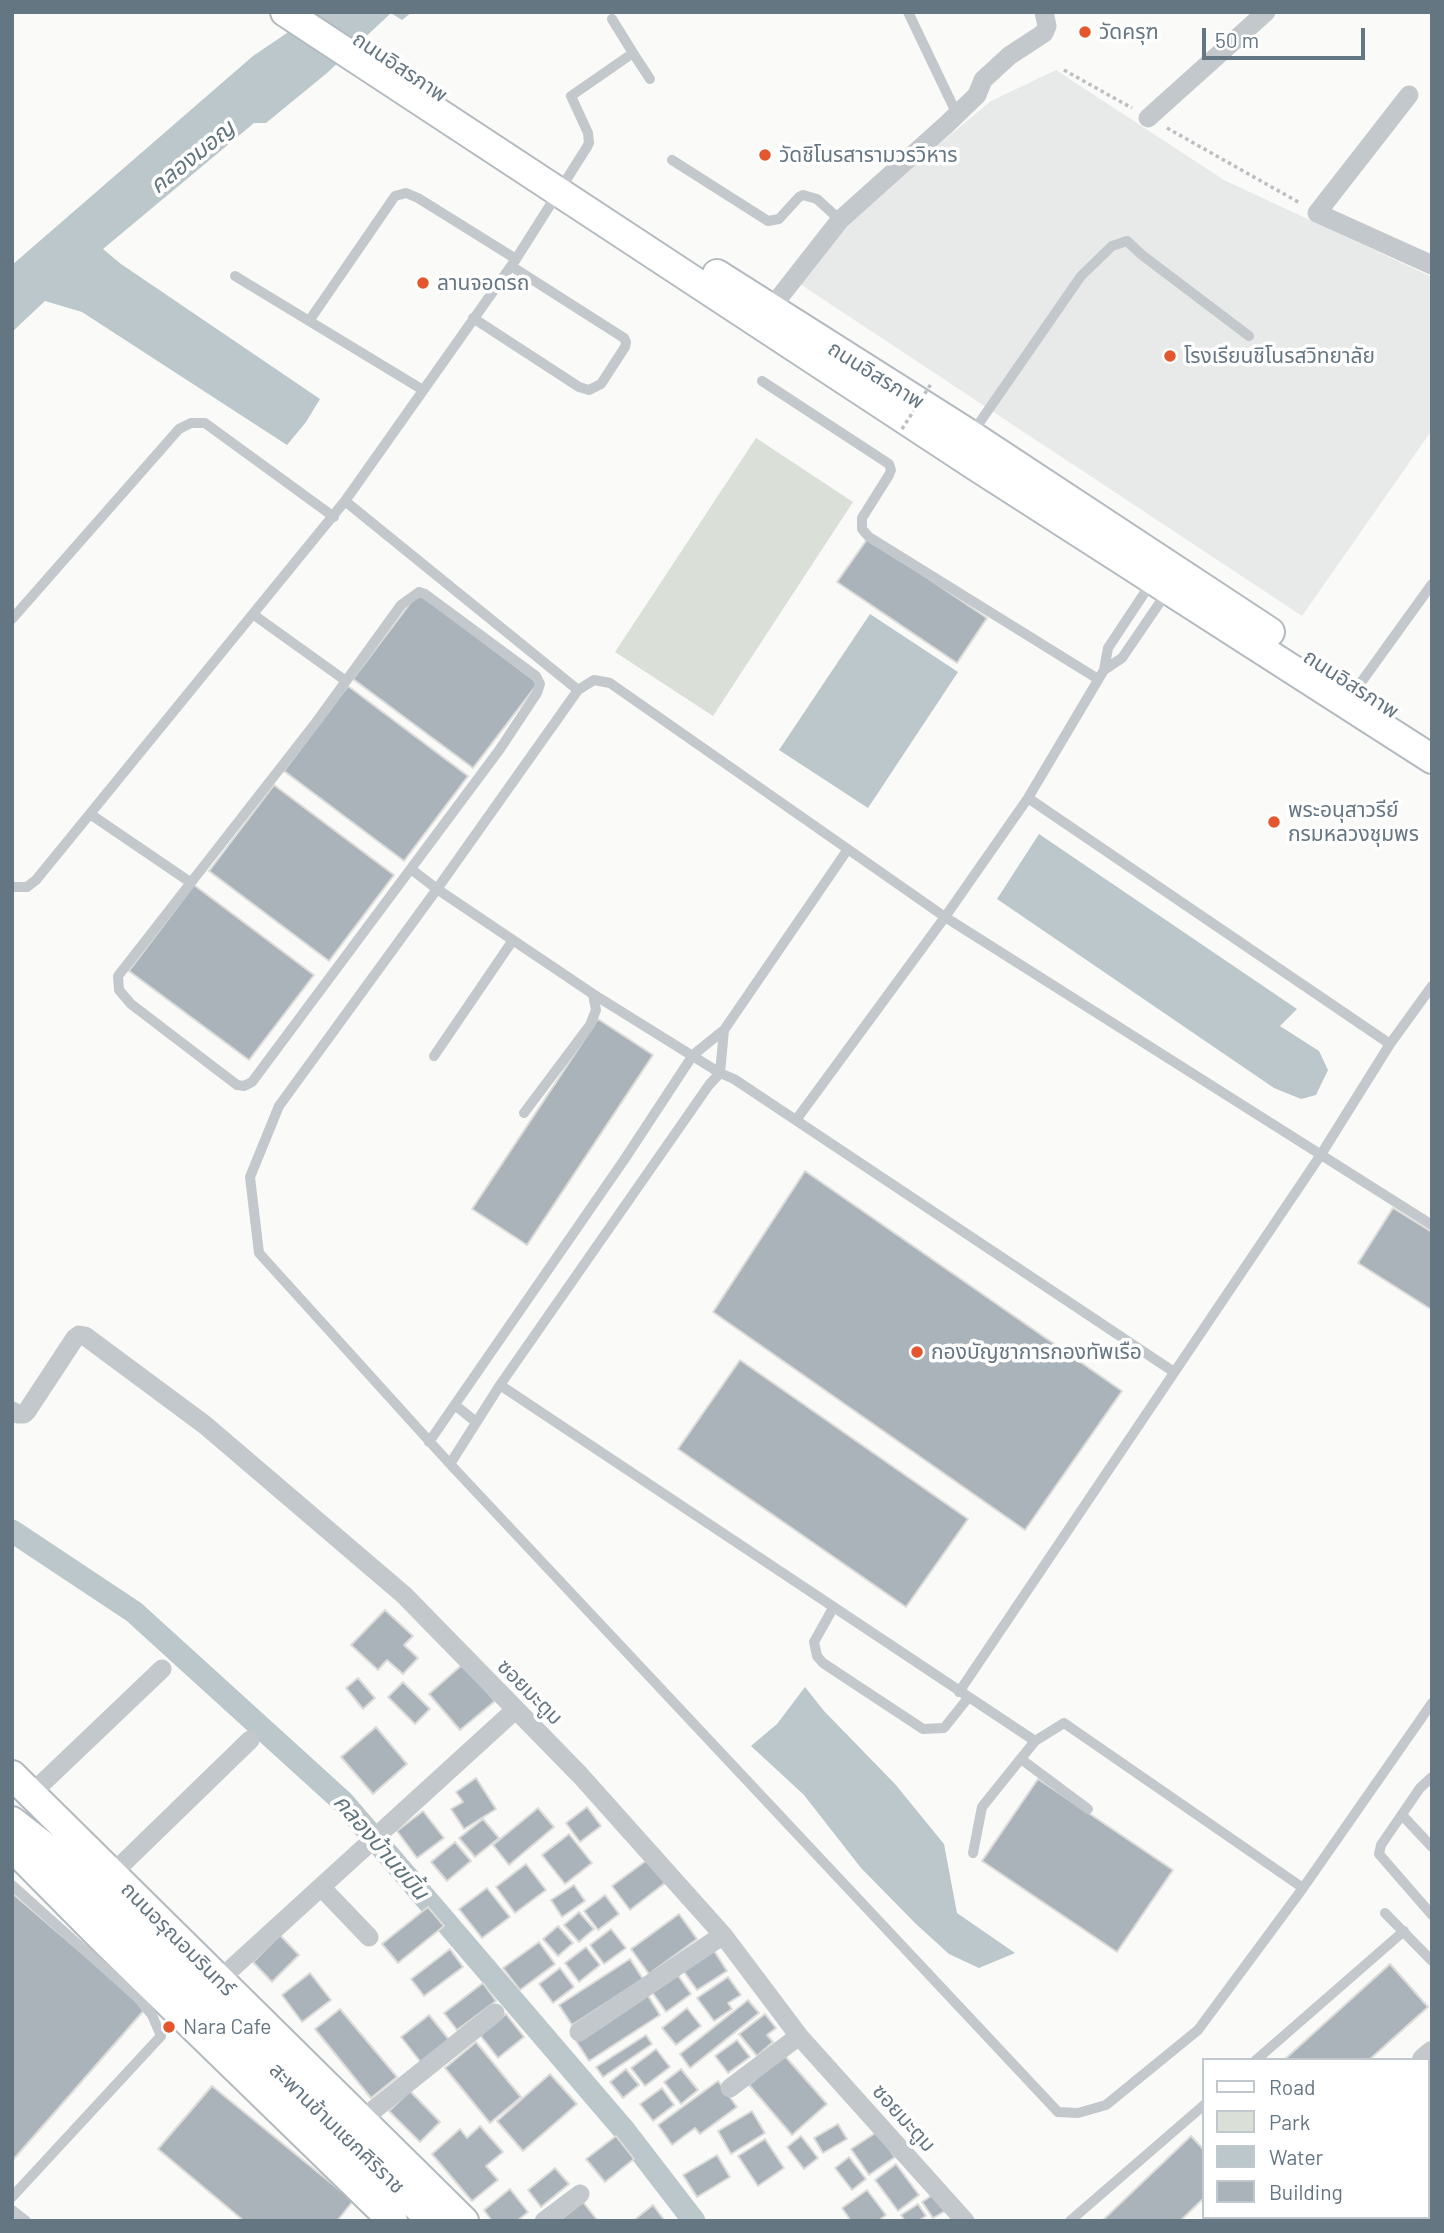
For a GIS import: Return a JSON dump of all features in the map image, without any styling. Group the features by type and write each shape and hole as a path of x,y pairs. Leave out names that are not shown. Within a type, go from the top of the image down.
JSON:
{"main road":[{"path":"285,12 494,141"},
{"name":"ถนนอิสรภาพ","path":"320,12 494,141 563,186 771,308 971,435 1166,576 1357,688 1432,737"},
{"path":"563,186 1166,576 1432,759"},
{"name":"สะพานข้ามแยกศิริราช","path":"19,1788 62,1860"},
{"name":"ถนนอรุณอมรินทร์","path":"19,1788 113,1873 464,2221"},
{"name":"สะพานข้ามแยกศิริราช","path":"12,1821 62,1860 432,2221"},
{"path":"12,1847 384,2217"}],"street":[{"path":"771,308 840,220 954,117 976,95 983,80 1000,64 1044,33 1047,26 1044,12"},
{"path":"1149,118 1266,12"},
{"path":"1409,95 1317,213 1432,265"},
{"name":"ซอยมะตูม","path":"12,1410 24,1414 75,1338 85,1336 205,1424 404,1595 580,1774 723,1935 799,2036 965,2221"},
{"path":"19,1788 162,1669"},
{"path":"219,1980 515,1710"},
{"path":"113,1873 250,1740"},
{"path":"322,1888 369,1937"},
{"path":"579,2032 723,1935"},
{"path":"361,2120 495,2013"},
{"path":"730,2088 799,2036"},
{"path":"531,2221 539,2215 543,2221 580,2194"}],"lane":[{"path":"908,12 954,108 954,117"},
{"path":"612,19 650,79"},
{"path":"12,887 27,887 36,880 334,517 513,262 589,143 588,133 571,96 633,52"},
{"path":"672,160 768,221 782,218 803,195 817,199 840,220"},
{"path":"309,321 395,196 405,193 418,198 513,262 624,338 626,342 601,384 589,390 579,387 473,318"},
{"path":"971,435 1081,276 1112,246 1127,241 1249,336"},
{"path":"235,276 423,390"},
{"path":"762,381 889,464 889,475 862,518 862,529 869,537 1098,680"},
{"path":"12,619 179,429 191,423 205,423 334,517"},
{"path":"345,501 578,690"},
{"path":"1104,670 1122,658 1166,576"},
{"path":"796,1120 1028,799 1104,670 1108,648 1166,576"},
{"path":"1357,688 1432,584"},
{"path":"419,592 536,676 540,684 537,693 500,749 411,869 252,1082 244,1086 237,1085 131,1004 119,990 118,976 346,681 401,605 419,592"},
{"path":"254,615 346,681"},
{"path":"1432,1225 945,917 610,684 594,680 578,690 279,1106 250,1177 259,1253 429,1442 1058,2112 1078,2113 1105,2105 1198,2030 1303,1888 1432,1703"},
{"path":"1028,799 1390,1044"},
{"path":"90,814 190,882"},
{"path":"429,1442 624,1160 693,1055 724,1030 848,849"},
{"path":"411,869 593,994 734,1079 1174,1372"},
{"path":"434,1056 513,940"},
{"path":"959,1692 1320,1156 1390,1044 1432,986"},
{"path":"524,1113 590,1025 596,1010 593,994"},
{"path":"450,1464 500,1385 701,1096 720,1073 724,1030"},
{"path":"500,1385 1035,1741"},
{"path":"455,1405 476,1422"},
{"path":"833,1608 814,1642 817,1656 823,1663 923,1729 944,1728 968,1698"},
{"path":"973,1853 982,1807 1035,1741 1064,1723 1303,1888"},
{"path":"1021,1759 1088,1809"},
{"path":"1432,1777 1420,1788 1381,1845 1378,1854 1432,1915"},
{"path":"1402,1815 1432,1847"},
{"path":"12,1885 138,1998 152,2015 161,2036 12,2197"},
{"path":"1385,1913 1432,1961"},
{"path":"1258,2058 1404,1931"},
{"path":"1070,2221 1202,2107"},
{"path":"12,2210 26,2221"}],"path":[{"path":"1064,70 1317,213"},
{"path":"902,429 931,384"}],"shaded area":[{"name":"โรงเรียนชิโนรสวิทยาลัย","path":"1056,70 1224,180 1432,277 1432,430 1302,616 797,282 861,209 991,101"}],"green space":[{"path":"756,438 853,502 713,716 615,652"}],"water":[{"name":"คลองมอญ","path":"318,12 412,12 402,20 391,13 327,73 266,123 254,123 103,249 121,264 320,399 287,445 82,312 45,301 12,332 12,265 253,56"},
{"path":"870,614 958,672 868,808 779,750"},
{"path":"1039,834 1297,1009 1280,1026 1319,1051 1328,1070 1316,1095 1301,1099 1274,1088 997,899"},
{"path":"805,1687 824,1711 895,1784 944,1844 957,1913 1015,1953 979,1968 949,1954 861,1868 804,1795 751,1746 777,1724"}],"building":[{"path":"868,538 987,618 957,663 837,582"},
{"path":"418,593 538,683 473,768 353,679"},
{"path":"348,686 468,776 404,861 284,771"},
{"path":"274,785 394,875 329,961 209,871"},
{"path":"194,885 314,975 249,1060 129,971"},
{"path":"598,1019 653,1055 527,1245 472,1209"},
{"name":"กองบัญชาการกองทัพเรือ","path":"805,1171 1122,1391 1025,1530 713,1312"},
{"path":"1393,1208 1432,1232 1432,1310 1358,1263"},
{"path":"740,1360 968,1519 906,1607 678,1449"},
{"path":"385,1610 413,1636 404,1645 418,1658 403,1674 387,1660 378,1670 351,1645"},
{"path":"463,1664 495,1701 460,1730 429,1694"},
{"path":"358,1678 375,1698 363,1709 346,1688"},
{"path":"403,1682 430,1709 415,1724 388,1697"},
{"path":"376,1727 407,1764 373,1794 341,1757"},
{"path":"476,1778 496,1809 464,1829 451,1809 463,1802 456,1792"},
{"path":"1038,1779 1173,1870 1117,1952 982,1861"},
{"path":"587,1807 601,1826 580,1842 566,1823"},
{"path":"538,1808 554,1827 509,1865 493,1845"},
{"path":"423,1811 444,1838 417,1858 397,1831"},
{"path":"483,1819 499,1838 475,1857 459,1838"},
{"path":"569,1834 592,1863 565,1884 542,1855"},
{"path":"455,1842 471,1861 447,1881 431,1862"},
{"path":"647,1860 665,1883 630,1910 612,1886"},
{"path":"526,1864 546,1890 515,1913 496,1887"},
{"path":"574,1885 585,1901 562,1917 551,1900"},
{"path":"487,1888 510,1917 482,1938 459,1909"},
{"path":"12,1893 146,2008 12,2161"},
{"path":"605,1895 619,1914 598,1930 584,1911"},
{"path":"428,1907 444,1926 398,1963 382,1944"},
{"path":"579,1912 594,1929 579,1942 564,1925"},
{"path":"679,1914 697,1939 649,1974 631,1949"},
{"path":"558,1926 573,1943 558,1956 543,1939"},
{"path":"611,1929 626,1948 604,1964 590,1945"},
{"path":"280,1935 299,1955 272,1982 253,1962"},
{"path":"539,1942 555,1964 520,1990 503,1968"},
{"path":"586,1947 600,1965 579,1982 565,1963"},
{"path":"450,1949 463,1967 424,1996 411,1979"},
{"path":"713,1949 727,1971 697,1990 682,1969"},
{"path":"630,1959 643,1979 572,2025 559,2005"},
{"path":"1390,1964 1428,2007 1371,2058 1286,2058"},
{"path":"560,1968 574,1987 553,2003 539,1984"},
{"path":"310,1973 331,2000 302,2022 282,1995"},
{"path":"677,1974 691,1994 666,2012 652,1992"},
{"path":"728,1977 741,1995 728,2003 732,2009 714,2021 697,1998"},
{"path":"483,1983 496,2001 457,2030 444,2013"},
{"path":"647,1994 660,2015 589,2061 576,2041"},
{"path":"748,2000 759,2013 690,2068 680,2054"},
{"path":"687,2008 701,2026 676,2045 662,2028"},
{"path":"340,2009 397,2077 371,2098 315,2029"},
{"path":"506,2014 524,2037 498,2058 480,2035"},
{"path":"765,2014 776,2028 767,2035 773,2042 757,2056 739,2034"},
{"path":"429,2015 451,2042 423,2065 401,2037"},
{"path":"646,2035 652,2044 603,2077 596,2067"},
{"path":"737,2040 750,2057 728,2073 715,2056"},
{"path":"476,2042 521,2097 490,2123 445,2068"},
{"path":"656,2049 670,2067 645,2086 631,2068"},
{"path":"784,2055 827,2104 792,2135 749,2085"},
{"path":"626,2069 639,2085 623,2098 610,2082"},
{"path":"681,2069 698,2090 681,2104 664,2082"},
{"path":"550,2074 577,2104 523,2151 497,2121"},
{"path":"718,2081 737,2107 700,2134 695,2128 672,2145 658,2125"},
{"path":"212,2086 353,2201 337,2221 244,2221 158,2149"},
{"path":"662,2088 674,2105 653,2121 640,2104"},
{"path":"410,2091 440,2122 420,2142 389,2111"},
{"path":"752,2111 765,2133 731,2154 718,2131"},
{"path":"838,2124 847,2139 823,2153 814,2138"},
{"path":"480,2126 503,2152 486,2166 498,2180 472,2201 432,2154 460,2129 467,2138"},
{"path":"877,2132 895,2157 869,2175 851,2149"},
{"path":"616,2136 634,2159 605,2182 586,2159"},
{"path":"801,2136 818,2158 804,2169 787,2147"},
{"path":"1191,2136 1202,2148 1202,2200 1180,2221 1102,2221"},
{"path":"765,2139 784,2168 758,2186 738,2156"},
{"path":"717,2155 730,2177 697,2197 683,2175"},
{"path":"849,2157 866,2179 852,2190 835,2168"},
{"path":"896,2164 919,2195 898,2211 875,2180"},
{"path":"555,2168 569,2184 541,2207 528,2190"},
{"path":"510,2189 528,2212 517,2221 492,2221 484,2210"},
{"path":"867,2190 886,2215 878,2221 851,2221 842,2208"},
{"path":"934,2194 945,2211 933,2218 922,2202"},
{"path":"583,2202 598,2221 559,2221"},
{"path":"918,2204 926,2216 918,2221 905,2221 901,2215"},
{"path":"1430,2204 1432,2207 1432,2221 1328,2221 1430,2219"},
{"path":"653,2205 665,2221 633,2221"}],"waterway":[{"name":"คลองบ้านขมิ้น","path":"12,1531 134,1612 343,1802 624,2130 694,2221"}],"place":[{"name":"วัดครุฑ","path":"1085,32"},
{"name":"วัดชิโนรสารามวรวิหาร","path":"765,155"},
{"name":"ลานจอดรถ","path":"423,283"},
{"name":"โรงเรียนชิโนรสวิทยาลัย","path":"1170,356"},
{"name":"พระอนุสาวรีย์ กรมหลวงชุมพร","path":"1274,822"},
{"name":"กองบัญชาการกองทัพเรือ","path":"917,1352"},
{"name":"Nara Cafe","path":"169,2027"}]}
